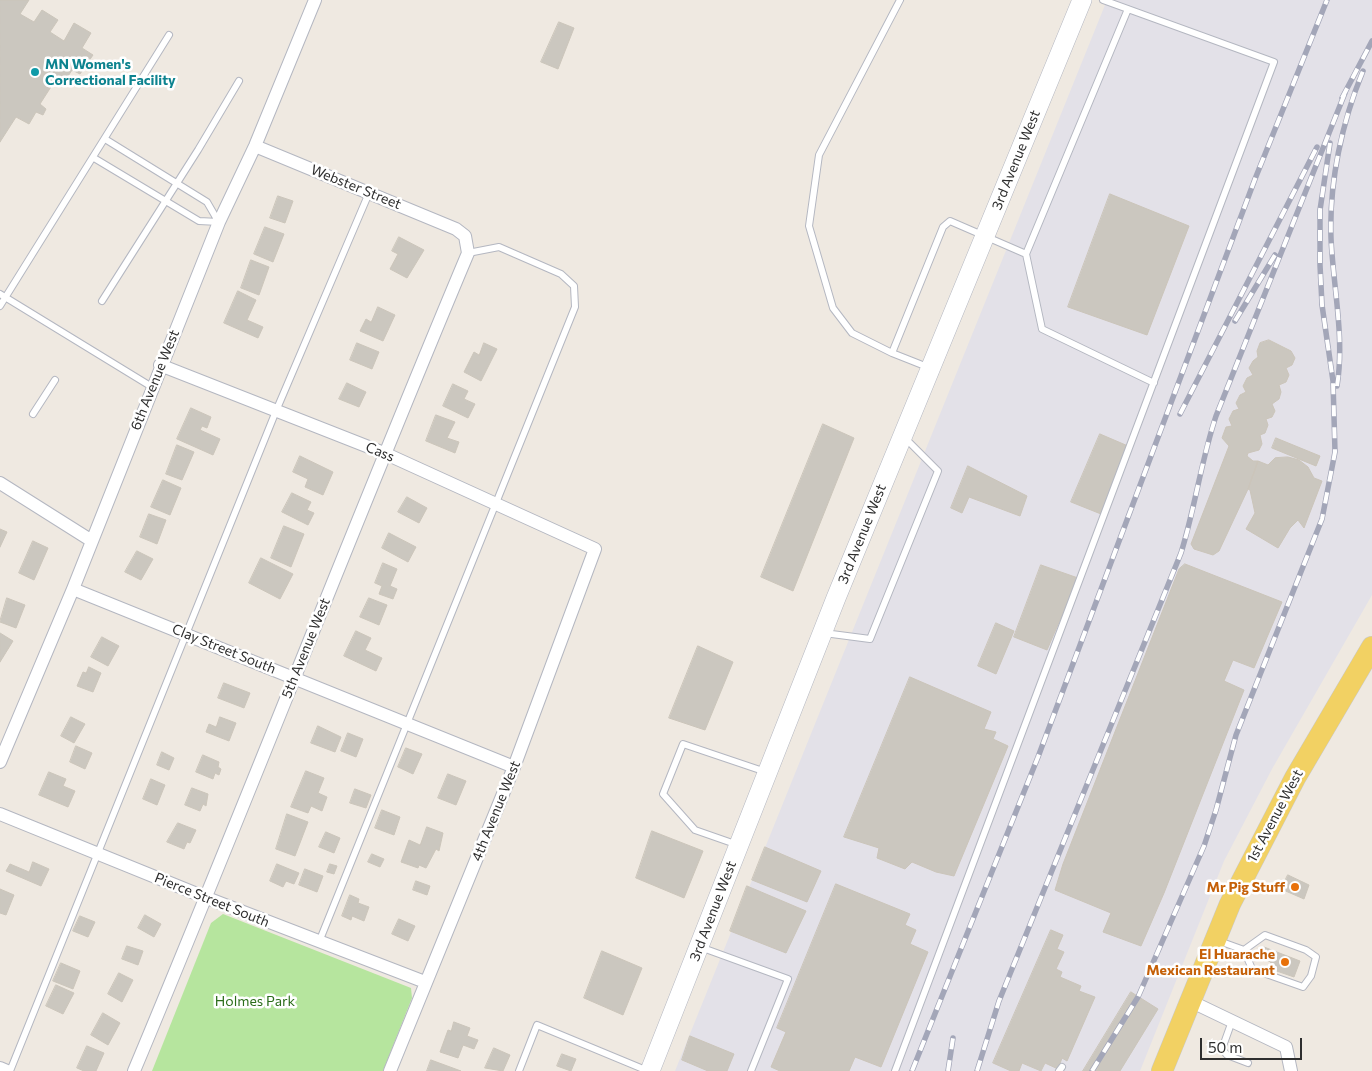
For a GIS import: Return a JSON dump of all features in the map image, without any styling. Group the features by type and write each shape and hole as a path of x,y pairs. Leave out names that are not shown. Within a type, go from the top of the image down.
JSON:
{"main road":[{"name":"1st Avenue West","path":"1162,1071 1230,904 1262,839 1371,646"}],"street":[{"name":"6th Avenue West","path":"0,762 92,541 160,365 219,222 255,146 315,0"},
{"name":"3rd Avenue West","path":"649,1071 822,632 1082,0"},
{"name":"Webster Street","path":"255,146 456,228 465,236 468,253"},
{"name":"5th Avenue West","path":"134,1071 207,898 384,453 468,253"},
{"name":"Cass","path":"160,365 384,453 595,549"},
{"path":"0,483 92,541"},
{"name":"4th Avenue West","path":"390,1071 514,767 595,549"},
{"name":"Clay Street South","path":"72,590 294,677 514,767"},
{"name":"Pierce Street South","path":"0,814 207,898 425,982"},
{"path":"1190,1001 1286,1047 1291,1069"},
{"path":"0,1068 9,1071"}],"lane":[{"path":"900,0 819,155 809,226 833,308 852,333 892,353 931,368"},
{"path":"895,1071 1274,62 1103,0"},
{"path":"1128,9 1026,254 1042,329 1154,383"},
{"path":"0,306 3,295 94,158 168,35"},
{"path":"102,300 178,182 239,81"},
{"path":"105,139 178,182 207,202 219,222"},
{"path":"94,158 199,221 219,222"},
{"path":"9,1071 187,635 276,411 369,191"},
{"path":"892,353 943,227 950,221 1026,254"},
{"path":"319,942 575,307 574,286 561,274 499,247 468,253"},
{"path":"3,295 152,387"},
{"path":"33,414 55,380"},
{"path":"822,632 870,639 938,471 903,436"},
{"path":"739,845 695,830 663,794 666,786 683,744 767,773"},
{"path":"1215,940 1244,950 1252,968 1303,987 1311,976 1316,957 1306,950 1265,935 1244,950"},
{"path":"699,946 788,979 751,1071"},
{"path":"1232,1021 1222,1049 1227,1055 1248,1063"},
{"path":"519,1071 537,1025 649,1071"}],"shaded area":[{"path":"1107,0 1372,0 1372,595 1272,769 1224,861 1140,1071 675,1071"}],"green space":[{"name":"Holmes Park","path":"223,914 411,988 412,998 383,1071 152,1071 211,923"}],"building":[{"name":"MN Women's Correctional Facility","path":"0,0 29,0 20,14 34,22 42,10 58,20 50,32 64,41 74,23 91,33 82,48 93,55 80,74 72,70 63,84 56,79 40,104 46,109 43,115 36,112 29,124 16,117 0,142"},
{"path":"559,22 574,28 558,69 541,62"},
{"path":"1110,194 1189,226 1147,335 1068,307"},
{"path":"278,196 293,201 285,223 270,218"},
{"path":"265,227 284,234 273,262 254,254"},
{"path":"399,237 424,250 407,278 390,269 398,254 392,251"},
{"path":"251,260 269,267 259,295 241,288"},
{"path":"238,291 256,300 247,320 263,327 258,338 224,323"},
{"path":"378,307 395,315 383,341 360,331 366,319 371,322"},
{"path":"1269,340 1291,351 1295,358 1292,365 1286,368 1289,375 1286,382 1279,385 1281,392 1279,399 1272,404 1275,411 1272,417 1266,419 1268,425 1265,433 1260,435 1262,444 1259,450 1248,453 1247,456 1253,461 1258,461 1248,489 1219,551 1213,555 1194,549 1191,544 1229,446 1222,438 1226,427 1232,426 1229,419 1233,411 1239,409 1236,403 1240,395 1246,392 1243,386 1247,378 1253,375 1249,368 1258,357 1257,351 1260,343"},
{"path":"357,343 379,352 372,369 350,360"},
{"path":"484,343 497,349 481,381 464,372 474,352 479,355"},
{"path":"347,383 366,392 359,407 339,399"},
{"path":"453,384 468,391 464,399 475,404 468,418 443,406"},
{"path":"191,408 211,417 207,428 202,426 200,430 220,439 213,455 177,439"},
{"path":"436,415 455,422 447,438 459,442 455,453 426,441"},
{"path":"823,424 854,438 793,591 761,577"},
{"path":"1100,434 1128,446 1101,514 1071,502"},
{"path":"1276,438 1320,456 1316,466 1272,448"},
{"path":"177,445 194,452 182,480 166,474"},
{"path":"300,456 333,472 323,495 305,487 308,479 293,472"},
{"path":"1288,457 1299,460 1308,467 1314,478 1322,481 1304,528 1298,520 1290,528 1278,548 1246,529 1255,513 1250,490 1248,489 1258,461 1268,465 1275,458"},
{"path":"968,466 1027,496 1020,516 969,497 962,513 951,508"},
{"path":"163,480 181,488 170,515 151,507"},
{"path":"292,493 311,502 307,510 314,513 308,525 282,512"},
{"path":"407,497 427,508 419,523 398,512"},
{"path":"149,514 166,520 157,544 140,537"},
{"path":"284,526 304,534 291,567 271,558"},
{"path":"0,529 7,532 0,547"},
{"path":"389,533 416,547 408,562 382,548"},
{"path":"33,541 48,548 34,580 19,573"},
{"path":"137,551 153,559 141,580 125,572"},
{"path":"261,558 293,574 280,599 249,583"},
{"path":"383,563 397,569 390,586 397,589 393,599 379,594 382,586 375,583"},
{"path":"1185,564 1282,602 1254,668 1233,660 1224,681 1244,690 1164,893 1141,946 1103,932 1111,913 1055,890 1063,864 1179,569"},
{"path":"1041,565 1078,578 1047,650 1014,637"},
{"path":"7,598 25,605 16,628 0,622"},
{"path":"369,598 387,605 379,625 360,617"},
{"path":"996,623 1014,631 996,674 978,666"},
{"path":"356,631 371,638 365,650 382,658 376,671 344,656"},
{"path":"0,633 13,641 0,662"},
{"path":"102,637 119,646 108,666 91,657"},
{"path":"698,646 733,662 705,730 669,718"},
{"path":"89,667 101,673 93,692 77,686 83,672 86,673"},
{"path":"910,677 991,712 984,729 996,732 993,739 1008,746 954,876 936,872 912,862 905,869 877,858 879,848 844,837"},
{"path":"224,683 250,693 244,708 218,698"},
{"path":"71,717 85,724 74,743 61,736"},
{"path":"220,717 236,723 229,741 206,732 209,724 216,727"},
{"path":"318,726 341,737 335,752 311,743"},
{"path":"348,733 363,739 356,757 341,751"},
{"path":"76,746 92,753 85,769 70,762"},
{"path":"406,748 422,754 413,774 398,767"},
{"path":"162,752 174,758 169,770 157,765"},
{"path":"203,755 219,762 218,767 221,769 219,775 215,773 213,779 196,772"},
{"path":"306,771 324,778 318,793 327,797 322,811 311,806 308,813 291,807"},
{"path":"49,772 66,779 63,786 75,791 68,807 39,795"},
{"path":"448,774 466,781 456,805 438,798"},
{"path":"151,779 165,785 157,805 143,799"},
{"path":"192,788 208,794 206,806 203,804 200,811 185,805"},
{"path":"355,789 371,795 366,808 350,803"},
{"path":"382,810 400,817 394,835 375,828"},
{"path":"287,814 308,822 295,856 276,849"},
{"path":"178,823 196,830 190,843 187,842 184,849 167,842"},
{"path":"427,827 443,833 439,851 436,849 426,868 419,865 418,868 401,862 409,840 420,845"},
{"path":"652,831 703,851 684,898 636,878"},
{"path":"326,832 340,838 334,853 319,847"},
{"path":"765,847 821,871 807,902 752,880"},
{"path":"372,854 384,859 380,867 368,862"},
{"path":"33,862 49,869 41,886 6,871 10,864 29,872"},
{"path":"277,864 299,873 294,884 286,881 283,887 270,881"},
{"path":"330,864 337,866 334,874 327,872"},
{"path":"305,869 323,876 317,892 299,885"},
{"name":"Mr Pig Stuff","path":"1288,875 1309,885 1304,899 1281,889"},
{"path":"416,881 430,886 427,895 413,890"},
{"path":"836,884 910,914 905,925 916,930 910,944 928,952 881,1067 855,1057 849,1071 780,1071 771,1067 786,1032 777,1028"},
{"path":"747,886 806,911 786,953 730,931"},
{"path":"0,889 14,895 6,915 0,913"},
{"path":"350,895 359,899 358,903 369,907 364,921 352,916 351,920 342,916"},
{"path":"145,915 161,924 154,937 138,928"},
{"path":"80,916 95,922 88,937 73,931"},
{"path":"399,919 415,926 408,941 392,934"},
{"path":"1051,930 1063,935 1057,949 1064,952 1056,969 1062,972 1060,977 1081,986 1079,991 1095,997 1067,1061 1062,1058 1058,1069 1045,1063 1041,1071 1022,1063 1019,1071 1011,1071 993,1063"},
{"path":"127,946 143,951 138,965 122,959"},
{"name":"El Huarache Mexican Restaurant","path":"1264,947 1300,961 1294,977 1268,968 1271,962 1259,957"},
{"path":"602,951 642,968 623,1015 584,998"},
{"path":"61,963 80,971 73,989 53,981"},
{"path":"119,973 133,980 122,1002 108,994"},
{"path":"56,985 74,993 63,1014 46,1006"},
{"path":"1131,992 1158,1009 1120,1071 1083,1071"},
{"path":"103,1013 120,1023 108,1045 91,1035"},
{"path":"454,1022 470,1028 467,1036 478,1040 474,1049 463,1045 458,1058 440,1052 448,1030 451,1031"},
{"path":"690,1036 734,1054 727,1071 708,1071 682,1060"},
{"path":"87,1046 104,1053 96,1071 84,1071 77,1068"},
{"path":"494,1048 510,1055 503,1071 485,1068"},
{"path":"562,1054 576,1059 571,1071 557,1066"},
{"path":"431,1060 461,1071 427,1071"}],"railway":[{"path":"912,1071 1038,757 1255,179 1327,0"},
{"path":"1342,98 1372,41"},
{"path":"1337,386 1340,349 1331,238 1332,195 1343,131 1363,71"},
{"path":"977,1071 999,1001 1181,553 1216,416 1345,93"},
{"path":"1092,1071 1138,997 1204,846 1216,810 1236,735 1322,519 1335,452 1333,381 1322,305 1320,265 1320,210 1330,143"},
{"path":"1180,414 1317,147"},
{"path":"1235,321 1275,255"},
{"path":"948,1071 953,1038"}],"place":[{"name":"MN Women's Correctional Facility","path":"35,72"},
{"name":"Mr Pig Stuff","path":"1295,887"},
{"name":"El Huarache Mexican Restaurant","path":"1285,962"}]}
